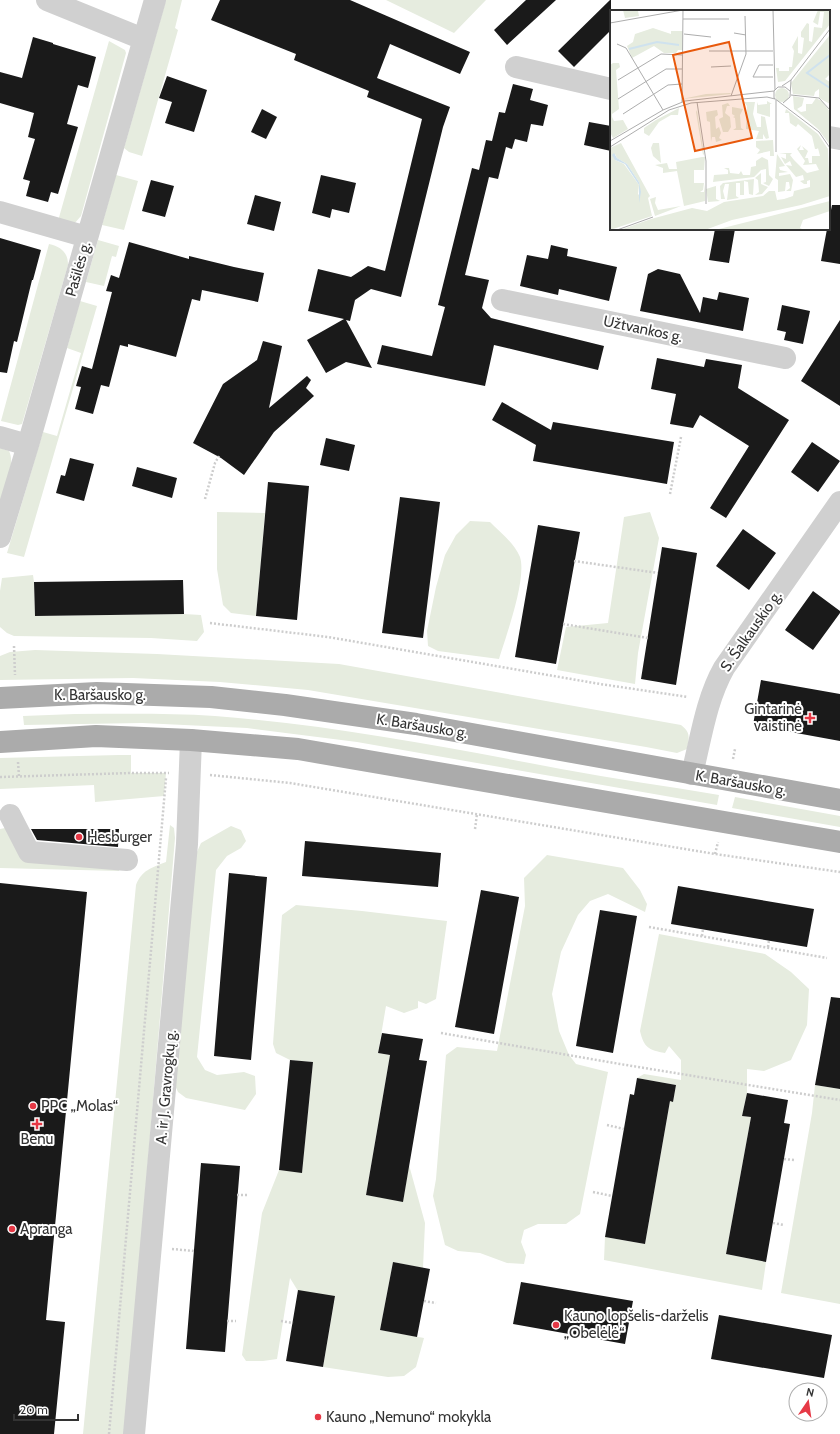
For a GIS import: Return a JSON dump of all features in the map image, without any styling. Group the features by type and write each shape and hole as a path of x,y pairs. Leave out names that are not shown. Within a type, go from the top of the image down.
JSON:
{"main road":[{"name":"K. Baršausko g.","path":"0,698 97,693 211,697 285,705 424,726 840,800"},
{"path":"0,742 96,736 191,740 298,749 840,842"}],"street":[{"path":"47,0 144,39"},
{"name":"Pašilės g.","path":"0,537 28,445 155,0"},
{"path":"516,67 610,89"},
{"path":"830,137 840,140"},
{"path":"0,212 87,237"},
{"name":"Užtvankos g.","path":"502,300 785,358"},
{"path":"0,437 28,445"},
{"name":"S. Šalkauskio g.","path":"692,774 710,700 716,683 724,668 840,502"},
{"name":"A. ir J. Gravrogkų g.","path":"134,1434 187,844 191,740"},
{"path":"10,814 29,852 127,860"}],"path":[{"path":"670,494 681,438"},
{"path":"205,499 215,463 219,456"},
{"path":"574,561 658,573"},
{"path":"210,623 328,637 600,684 710,700"},
{"path":"563,624 648,638"},
{"path":"14,646 14,666"},
{"path":"0,777 166,773 110,1434"},
{"path":"214,775 290,783 715,854 840,872"},
{"path":"475,829 478,814"},
{"path":"649,927 827,958"},
{"path":"702,936 703,929"},
{"path":"768,948 769,940"},
{"path":"441,1033 840,1100"},
{"path":"607,1125 624,1129"},
{"path":"784,1159 794,1160"},
{"path":"593,1192 612,1196"},
{"path":"237,1195 247,1195"},
{"path":"773,1223 784,1225"},
{"path":"172,1250 194,1251"},
{"path":"424,1301 436,1303"},
{"path":"227,1321 236,1321"},
{"path":"281,1321 293,1323"}],"shaded area":[{"path":"166,0 182,0 175,28 178,30 142,156 129,152 124,148"},
{"path":"386,0 486,0 454,33"},
{"path":"109,41 125,50 126,53 81,216 74,224 58,221"},
{"path":"116,175 138,181 124,230 102,225"},
{"path":"98,240 119,246 116,257 112,256 104,286 86,282"},
{"path":"49,244 57,247 65,253 68,260 68,265 22,424 18,425 1,421"},
{"path":"80,301 97,306 24,557 7,553 43,432 57,436 81,353 67,348"},
{"path":"0,448 9,451 11,463 9,477 0,504"},
{"path":"217,512 265,513 256,616 231,613 223,605 217,569"},
{"path":"650,512 659,538 638,653 635,684 557,670 566,627 608,623 624,517"},
{"path":"470,521 490,522 511,542 520,557 521,579 515,608 499,659 438,651 428,646 427,631 436,587 445,555 456,535"},
{"path":"33,575 35,616 201,615 204,632 197,641 151,638 14,636 7,633 0,627 0,591 2,578"},
{"path":"35,650 157,654 339,664 681,725 688,733 687,749 677,753 308,690 220,682 133,678 0,680 0,656 10,652"},
{"path":"75,714 198,715 302,725 389,738 581,773 719,795 717,805 357,742 247,728 142,723 24,725 23,716"},
{"path":"131,755 131,773 166,773 164,796 95,802 94,785 0,789 0,758"},
{"path":"735,797 840,816 840,827 732,808"},
{"path":"170,825 174,828 175,838 125,1434 83,1434 136,885 144,873 151,868 166,862"},
{"path":"231,826 241,830 246,841 241,848 227,856 216,870 197,1057 205,1070 217,1075 244,1072 255,1076 256,1094 245,1110 186,1098 178,1092 173,1081 196,854 201,843"},
{"path":"10,827 26,858 120,865 119,871 0,868 0,829"},
{"path":"547,855 623,868 640,890 647,904 645,912 608,894 590,901 578,915 561,952 552,994 559,1031 569,1055 576,1064 608,1072 580,1214 566,1224 538,1224 524,1230 521,1242 526,1255 524,1264 507,1263 480,1253 458,1251 445,1245 433,1196 436,1179 446,1055 457,1047 497,1051 525,906 524,878"},
{"path":"296,905 447,921 436,999 426,1004 418,1001 418,1008 404,1013 386,1006 378,1053 390,1055 366,1195 403,1201 409,1165 425,1223 423,1268 393,1262 380,1330 424,1338 416,1367 404,1376 388,1377 323,1367 335,1297 298,1291 290,1278 277,1359 246,1361 242,1355 262,1213 279,1170 302,1172 313,1062 290,1060 276,1053 273,1044 282,915"},
{"path":"659,934 765,954 791,972 809,989 807,1025 791,1060 764,1071 747,1069 747,1093 742,1116 751,1117 726,1254 766,1262 762,1290 604,1260 605,1237 645,1244 670,1101 673,1101 676,1085 637,1078 644,1074 681,1080 681,1060 669,1046 665,1053 655,1051 645,1045 640,1031"},
{"path":"815,1085 840,1089 840,1304 781,1293 812,1113"}],"building":[{"path":"220,0 350,0 470,52 460,74 390,44 377,78 450,107 443,127 401,297 371,289 355,300 350,321 346,320 372,368 346,362 326,373 307,340 344,319 308,311 318,269 351,277 368,266 385,271 422,119 367,97 369,91 294,60 296,54 211,20"},
{"path":"526,0 556,0 507,45 494,30"},
{"path":"611,0 610,31 574,67 558,51"},
{"path":"33,37 96,57 88,88 78,85 67,124 78,127 58,194 51,192 48,202 26,196 30,181 23,179 35,139 28,137 34,113 0,103 0,72 22,78"},
{"path":"167,76 207,90 194,132 165,123 172,102 159,98"},
{"path":"513,84 533,89 530,100 548,105 543,126 531,124 527,142 515,139 512,149 506,147 498,179 489,177 465,275 489,280 482,308 491,318 604,346 598,370 494,345 485,386 377,364 382,345 432,356 445,307 438,305 472,168 479,170 486,140 492,141 499,112 505,113"},
{"path":"262,109 277,117 266,139 251,132"},
{"path":"589,122 610,126 610,151 584,145"},
{"path":"321,175 356,183 349,213 332,209 330,218 312,213"},
{"path":"151,180 174,186 165,217 142,211"},
{"path":"255,195 281,202 274,231 247,224"},
{"path":"832,205 840,205 840,264 821,261 827,230 830,230"},
{"path":"715,230 735,230 729,263 709,260"},
{"path":"0,238 41,250 17,342 14,341 7,373 0,372"},
{"path":"129,242 189,259 189,256 264,273 258,302 202,290 200,301 192,299 176,357 128,344 128,347 120,345 109,387 101,385 93,414 75,409 81,387 76,386 82,366 92,369 112,292 106,291 111,275 119,278"},
{"path":"551,245 568,249 567,256 617,267 609,301 559,289 558,295 520,286 527,255 548,259"},
{"path":"658,269 680,274 700,313 703,297 717,300 719,292 749,298 743,331 640,311 648,274"},
{"path":"782,305 810,311 803,344 784,340 786,332 777,330"},
{"path":"840,320 840,406 801,381"},
{"path":"263,341 282,346 269,408 307,376 311,380 306,388 314,396 274,432 244,475 221,458 193,443 223,384 257,360"},
{"path":"657,358 704,367 706,359 742,365 738,388 789,420 726,518 710,508 749,446 700,415 693,428 670,424 676,394 651,389"},
{"path":"502,402 551,430 553,422 674,442 667,484 533,461 536,445 492,420"},
{"path":"326,438 355,445 349,471 320,465"},
{"path":"812,442 840,461 818,492 791,472"},
{"path":"70,458 94,464 84,501 56,493 61,475 65,476"},
{"path":"137,467 177,478 172,498 132,486"},
{"path":"268,482 309,486 297,620 256,616"},
{"path":"400,497 440,502 423,638 382,633"},
{"path":"538,525 580,532 556,664 515,657"},
{"path":"743,529 776,553 749,590 716,566"},
{"path":"662,547 697,553 676,685 641,679"},
{"path":"183,580 184,614 35,616 34,582"},
{"path":"813,591 840,611 840,613 813,650 785,630"},
{"path":"761,680 840,694 840,741 753,725"},
{"name":"Hesburger","path":"31,829 119,829 118,847 37,840"},
{"path":"305,841 441,853 438,887 302,876"},
{"path":"229,873 267,877 251,1060 214,1056"},
{"name":"PPC „Molas“","path":"0,883 87,892 46,1320 65,1322 54,1434 0,1434"},
{"path":"678,886 814,909 807,947 671,924"},
{"path":"481,890 519,897 494,1034 455,1027"},
{"path":"600,910 637,916 613,1053 576,1046"},
{"path":"831,997 840,998 840,1089 815,1085"},
{"path":"382,1033 423,1039 419,1060 427,1061 403,1202 366,1195 390,1055 378,1053"},
{"path":"290,1060 313,1062 302,1173 279,1170"},
{"path":"637,1078 676,1085 673,1102 670,1101 645,1244 605,1237 630,1094 634,1095"},
{"path":"747,1093 788,1100 784,1123 790,1124 766,1262 726,1254 751,1117 742,1116"},
{"path":"201,1163 240,1166 225,1352 186,1349"},
{"path":"393,1262 430,1269 417,1337 380,1330"},
{"path":"521,1282 633,1301 625,1344 513,1324"},
{"path":"298,1290 335,1296 323,1367 286,1361"},
{"path":"719,1315 832,1335 824,1378 711,1359"}],"place":[{"name":"Gintarinė vaistinė","path":"810,718"},
{"name":"Hesburger","path":"79,837"},
{"name":"PPC „Molas“","path":"33,1106"},
{"name":"Benu","path":"37,1124"},
{"name":"Apranga","path":"12,1229"},
{"name":"Kauno lopšelis-darželis „Obelėlė“","path":"556,1325"},
{"name":"Kauno „Nemuno“ mokykla","path":"318,1417"}]}
